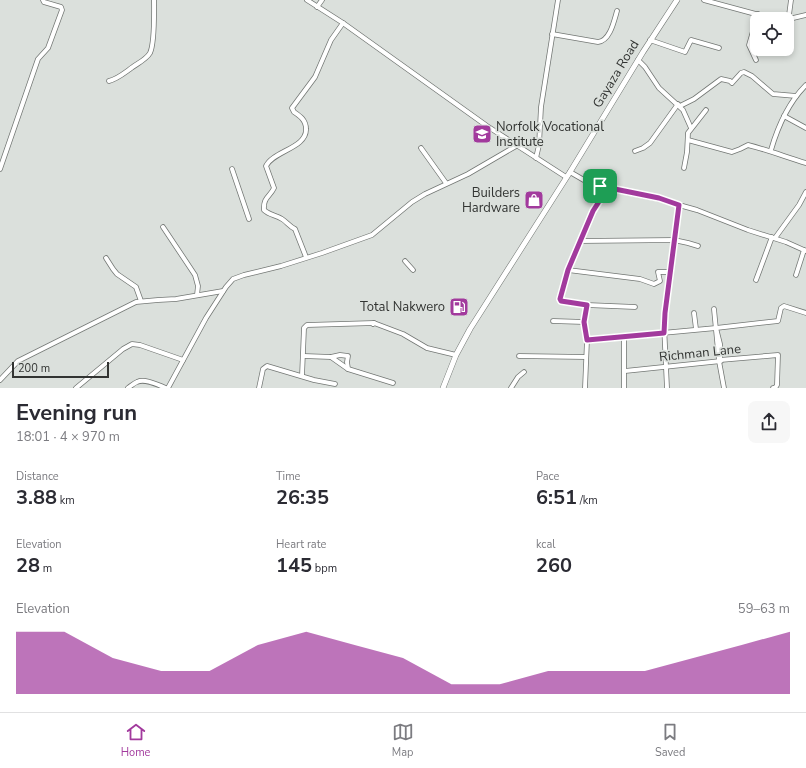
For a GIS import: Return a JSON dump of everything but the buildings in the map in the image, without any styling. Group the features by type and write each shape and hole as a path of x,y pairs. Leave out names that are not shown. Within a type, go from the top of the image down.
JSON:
{"main road":[{"name":"Gayaza Road","path":"443,388 456,356 470,329 570,172 650,40 677,0"}],"street":[{"path":"0,169 36,63 40,56 48,48 62,10 61,7 44,2 43,0"},
{"path":"108,81 118,78 150,53 154,20 154,0"},
{"path":"307,0 343,23 516,146 566,177"},
{"path":"317,7 322,0"},
{"path":"536,158 539,145 541,106 558,0"},
{"path":"704,0 750,12"},
{"path":"790,12 791,0"},
{"path":"552,34 603,42 607,38 617,11"},
{"path":"794,18 806,15"},
{"path":"306,257 295,229 289,226 282,219 264,210 267,196 273,191 274,188 266,166 272,159 299,142 304,136 306,131 304,122 292,108 315,77 331,40 343,23"},
{"path":"650,40 686,52 691,40 719,48"},
{"path":"754,56 756,60"},
{"path":"638,60 645,67 659,88 683,110 691,128"},
{"path":"635,151 643,148 650,142 679,105 694,99 722,79 730,80 732,83 741,73 744,72 752,76 773,94 796,96"},
{"path":"771,150 784,116 796,96 806,85"},
{"path":"684,168 688,134 706,110"},
{"path":"784,116 806,128"},
{"path":"688,140 732,152 747,145 771,150 788,158 806,163"},
{"path":"128,388 140,381 167,388 222,291 229,282 237,277 282,266 372,235 412,202 446,183 468,174 516,146"},
{"path":"420,148 446,183"},
{"path":"232,169 249,219"},
{"path":"570,172 589,183 659,198 697,210 805,250 796,275"},
{"path":"600,186 600,200 593,211 568,270 560,299 561,301 587,305 635,307"},
{"path":"756,280 773,238 806,192"},
{"path":"667,388 664,333 679,205"},
{"path":"163,227 195,275 198,286 198,295"},
{"path":"580,241 674,240 698,246"},
{"path":"106,258 117,274 136,287 141,301"},
{"path":"405,261 413,270"},
{"path":"568,270 640,279 654,284 660,281 659,271 670,272"},
{"path":"0,380 18,361 141,301 176,299 222,291"},
{"path":"585,388 587,340 584,322 587,305"},
{"path":"587,340 696,329 716,329 778,321 781,308 784,306 806,313"},
{"path":"714,309 719,361 724,388"},
{"path":"694,313 696,329"},
{"path":"553,321 584,322"},
{"path":"302,376 304,328 307,325 374,323 403,334 427,348 456,356"},
{"path":"716,329 720,344 720,360 778,355 777,386 773,388"},
{"path":"624,336 624,388"},
{"path":"76,388 123,349 132,344 140,345 183,360"},
{"name":"Richman Lane","path":"625,371 778,355"},
{"path":"304,356 348,356 348,369"},
{"path":"519,356 586,357"},
{"path":"331,357 348,369 393,383"},
{"path":"259,388 263,369 267,366 335,384"},
{"path":"511,388 518,377 524,372"}],"place":[{"name":"Norfolk Vocational Institute","path":"482,134"},
{"name":"Builders Hardware","path":"534,200"},
{"name":"Total Nakwero","path":"459,307"}],"route":[{"path":"600,186 659,198 679,205 665,313 664,333 587,340 584,322 587,305 561,301 560,299 568,270 593,211 600,200 600,186"}]}
